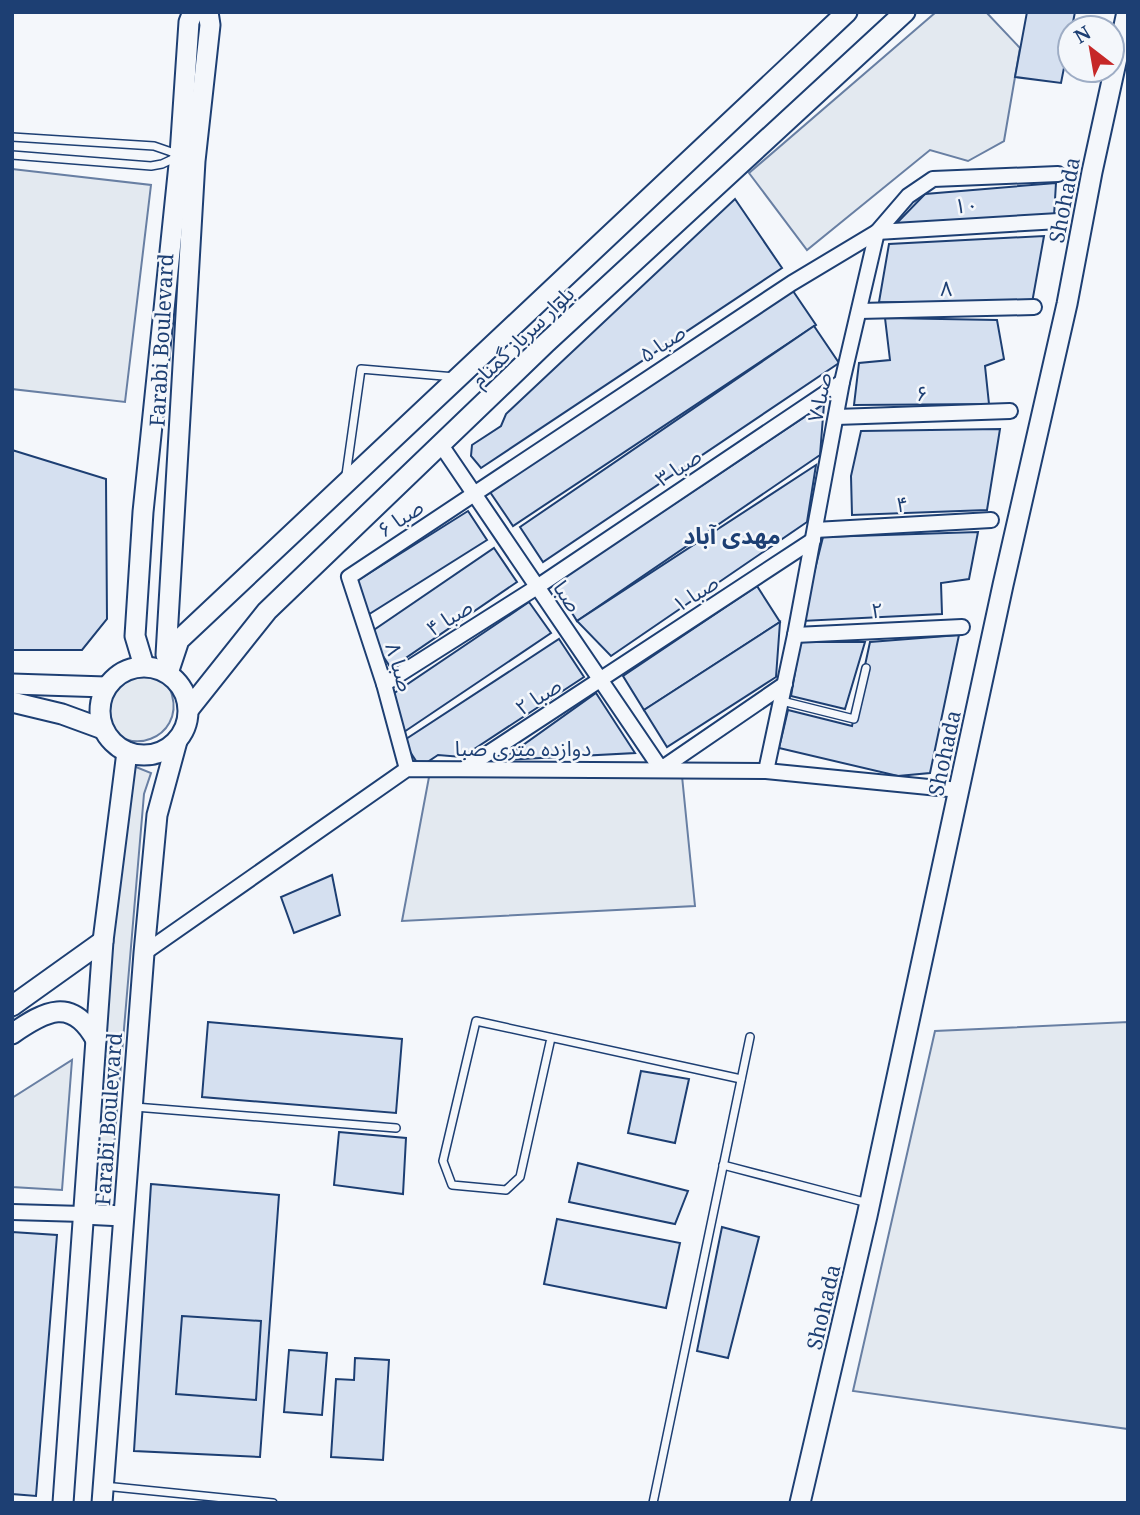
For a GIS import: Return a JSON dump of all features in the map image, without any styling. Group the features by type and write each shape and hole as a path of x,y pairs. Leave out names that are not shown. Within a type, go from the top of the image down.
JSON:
{"main road":[{"name":"Farabi Boulevard","path":"158,670 169,645 188,158 189,22 193,12"},
{"name":"Farabi Boulevard","path":"158,670 135,636 143,512 188,158 210,25 208,12"},
{"name":"بلوار سرباز گمنام","path":"158,670 179,640 847,12"},
{"name":"بلوار سرباز گمنام","path":"189,709 267,611 546,343 905,12"},
{"name":"Shohada","path":"800,1503 870,1204 1067,304 1092,172 1128,12"},
{"path":"143,512 174,513"},
{"path":"158,670 183,689 189,709 186,726 177,741 151,755 127,752 112,743 103,729 99,707 106,687 122,672 158,670"},
{"path":"12,684 106,687"},
{"path":"12,702 103,729"},
{"name":"Farabi Boulevard","path":"103,1494 144,953 158,815 177,741"},
{"name":"Farabi Boulevard","path":"63,1503 103,941 127,752"},
{"path":"12,1006 103,941"},
{"path":"12,1034 35,1018 54,1010 86,1022 96,1040"},
{"path":"83,1214 123,1216"}],"street":[{"name":"صبا ۷","path":"766,771 795,635 842,382 877,232 908,196 933,179 1058,174"},
{"name":"۱۰","path":"877,232 1059,221"},
{"name":"صبا ۵","path":"474,494 792,283 877,232"},
{"name":"۸","path":"859,311 1034,307"},
{"name":"صبا ۳","path":"537,587 842,382"},
{"name":"۶","path":"836,418 1010,411"},
{"name":"صبا","path":"441,445 661,769"},
{"name":"صبا ۶","path":"349,577 474,494"},
{"name":"۴","path":"814,535 991,520"},
{"name":"صبا ۱","path":"600,680 814,535"},
{"name":"صبا ۸","path":"349,577 384,684 407,769"},
{"name":"صبا ۴","path":"384,684 537,587"},
{"name":"۲","path":"795,635 962,628"},
{"name":"صبا ۲","path":"462,769 600,680"},
{"path":"661,769 785,684"},
{"name":"دوازده متری صبا","path":"407,769 766,771 959,790"},
{"path":"144,953 407,769"},
{"path":"12,1212 83,1214"}],"lane":[{"path":"12,136 154,146 188,158"},
{"path":"12,155 151,166 188,158"},
{"path":"345,485 361,369 459,377"},
{"path":"782,701 854,719 866,668"},
{"path":"551,1038 520,1177 506,1190 453,1185 443,1161 476,1021 741,1079"},
{"path":"653,1503 750,1037"},
{"path":"131,1106 397,1128"},
{"path":"723,1165 870,1204"},
{"path":"103,1494 273,1503"}],"shaded area":[{"path":"936,12 986,12 1020,48 1004,141 968,161 930,150 807,250 749,173"},
{"path":"12,169 151,185 125,402 12,389"},
{"path":"148,669 161,676 169,685 173,710 169,723 151,739 126,739 115,733 107,721 104,699 112,684 119,678"},
{"path":"131,765 151,773 144,794 113,1158 91,1159 124,793"},
{"path":"682,776 695,906 402,921 429,777"},
{"path":"1128,1022 1128,1429 853,1391 935,1031"},
{"path":"72,1060 62,1190 12,1187 12,1098"}],"building":[{"path":"1027,12 1075,12 1056,14 1056,82 1015,77"},
{"path":"1056,183 1054,216 894,226 925,194"},
{"path":"735,199 782,268 481,468 471,456 472,445 501,426 506,414"},
{"path":"1044,236 1032,303 879,302 889,244"},
{"path":"793,291 816,325 513,526 490,492"},
{"path":"885,318 997,320 1004,359 985,366 989,404 854,405 859,363 890,360"},
{"path":"814,326 839,363 543,562 520,527"},
{"path":"824,404 820,455 577,621 554,584"},
{"path":"1000,429 987,510 852,515 851,476 861,431"},
{"path":"12,450 106,479 107,619 82,650 12,650"},
{"path":"816,465 807,522 611,656 577,621"},
{"path":"468,511 487,540 363,618 352,584"},
{"path":"978,532 969,579 941,583 942,614 802,621 823,537"},
{"path":"494,548 517,582 391,668 368,634"},
{"path":"757,586 780,622 644,710 623,676"},
{"path":"529,602 551,633 401,734 390,696"},
{"path":"780,622 776,677 667,747 644,710"},
{"path":"959,635 930,773 898,776 779,748 788,710 852,726 870,642"},
{"path":"559,639 584,677 462,757 438,755 420,767 403,741"},
{"path":"800,642 865,642 845,709 791,696"},
{"path":"596,693 635,753 502,760"},
{"path":"332,875 340,915 294,933 281,897"},
{"path":"208,1022 402,1039 396,1113 202,1097"},
{"path":"641,1071 689,1079 675,1143 628,1133"},
{"path":"339,1132 406,1138 403,1194 334,1185"},
{"path":"578,1163 688,1191 675,1224 569,1202"},
{"path":"151,1184 279,1195 260,1457 134,1451"},
{"path":"557,1219 680,1243 666,1308 544,1284"},
{"path":"722,1227 759,1237 728,1358 697,1351"},
{"path":"12,1232 57,1235 36,1496 12,1494"},
{"path":"182,1316 261,1321 256,1400 176,1394"},
{"path":"289,1350 327,1353 322,1415 284,1412"},
{"path":"355,1358 389,1360 383,1460 331,1457 336,1379 354,1380"}],"district":[{"name":"مهدی آباد","path":"732,535"}]}
